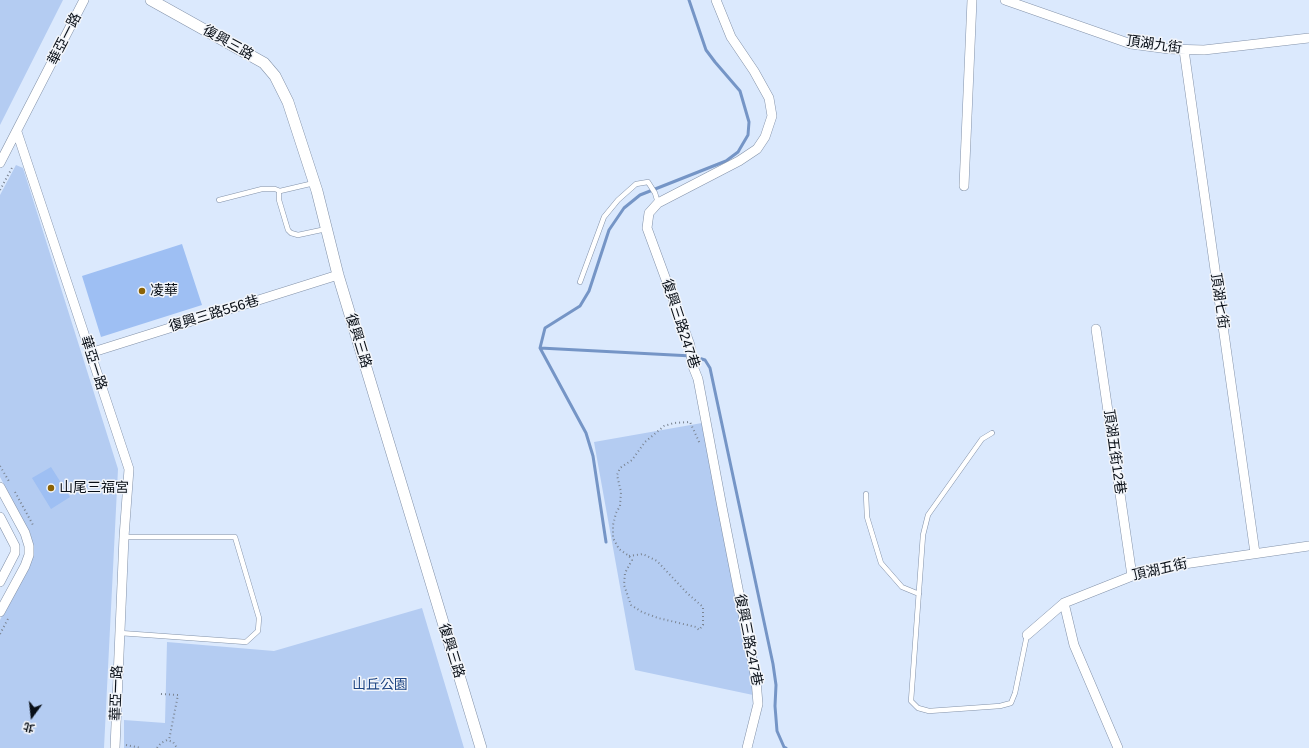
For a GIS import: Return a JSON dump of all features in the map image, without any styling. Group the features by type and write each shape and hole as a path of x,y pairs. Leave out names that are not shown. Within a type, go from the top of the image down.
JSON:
{"street":[{"name":"華亞一路","path":"84,0 17,132 129,469 124,537 115,748"},
{"name":"復興三路","path":"151,0 264,63 275,76 288,102 314,183 338,275 481,748"},
{"path":"658,203 739,161 757,149 765,136 772,116 769,98 754,71 731,38 716,0"},
{"path":"964,186 972,0"},
{"name":"頂湖九街","path":"1005,0 1131,44 1169,49 1204,50 1309,38"},
{"name":"頂湖七街","path":"1184,50 1255,553"},
{"path":"2,160 17,132"},
{"name":"復興三路247巷","path":"658,203 649,213 647,228 690,346 692,364 698,379 756,680 758,704 747,748"},
{"name":"復興三路556巷","path":"90,353 338,275"},
{"name":"頂湖五街12巷","path":"1096,329 1132,576"},
{"path":"0,487 25,533 29,546 25,566 0,612"},
{"path":"0,517 15,546 15,553 0,582"},
{"name":"頂湖五街","path":"1027,635 1064,602 1132,576 1170,566 1309,546"},
{"path":"1064,602 1074,645 1118,748"}],"lane":[{"path":"580,282 604,217 618,200 636,184 648,182 655,193 658,203"},
{"path":"219,200 262,189 280,191 314,183"},
{"path":"280,191 278,196 279,200 288,230 291,233 298,235 326,230"},
{"path":"992,433 982,439 928,515 923,535 911,701 918,708 929,711 1000,706 1011,703 1015,693 1027,635"},
{"path":"866,494 867,517 881,564 902,587 919,594"},
{"path":"120,633 246,642 258,631 259,618 235,537 124,537"}],"path":[{"path":"0,190 12,166"},
{"path":"629,556 643,554 657,561 687,593 703,607 703,625 699,630 696,627 658,618 642,612 631,605 624,584 626,573 632,560 619,549 613,538 613,525 616,513 620,506 621,492 617,475 620,468 632,460 645,442 664,426 674,423 690,422 700,444"},
{"path":"162,694 178,695 169,740"},
{"path":"157,748 161,742 169,740 175,744 177,748"},
{"path":"126,745 141,748"}],"green space":[{"path":"0,0 63,0 0,125"},
{"path":"16,165 23,168 118,469 104,748 0,748 0,620 29,566 34,549 30,533 0,477 0,195"},
{"path":"702,423 753,675 753,695 635,670 594,442"},
{"name":"山丘公園","path":"422,608 464,748 124,748 124,720 165,723 167,642 274,651"}],"building":[{"name":"凌華","path":"182,244 202,305 101,337 82,276"},
{"name":"山尾三福宮","path":"51,467 70,497 51,509 32,478"}],"waterway":[{"path":"606,542 593,456 586,433 540,348 545,328 580,306 589,291 609,230 624,208 640,195 726,161 738,152 748,135 749,122 740,91 706,50 689,0"},
{"path":"540,348 692,356 705,360 710,368 773,664 776,685 775,706 777,731 784,747 786,748"}],"place":[{"name":"凌華","path":"142,291"},
{"name":"山尾三福宮","path":"51,488"}]}
